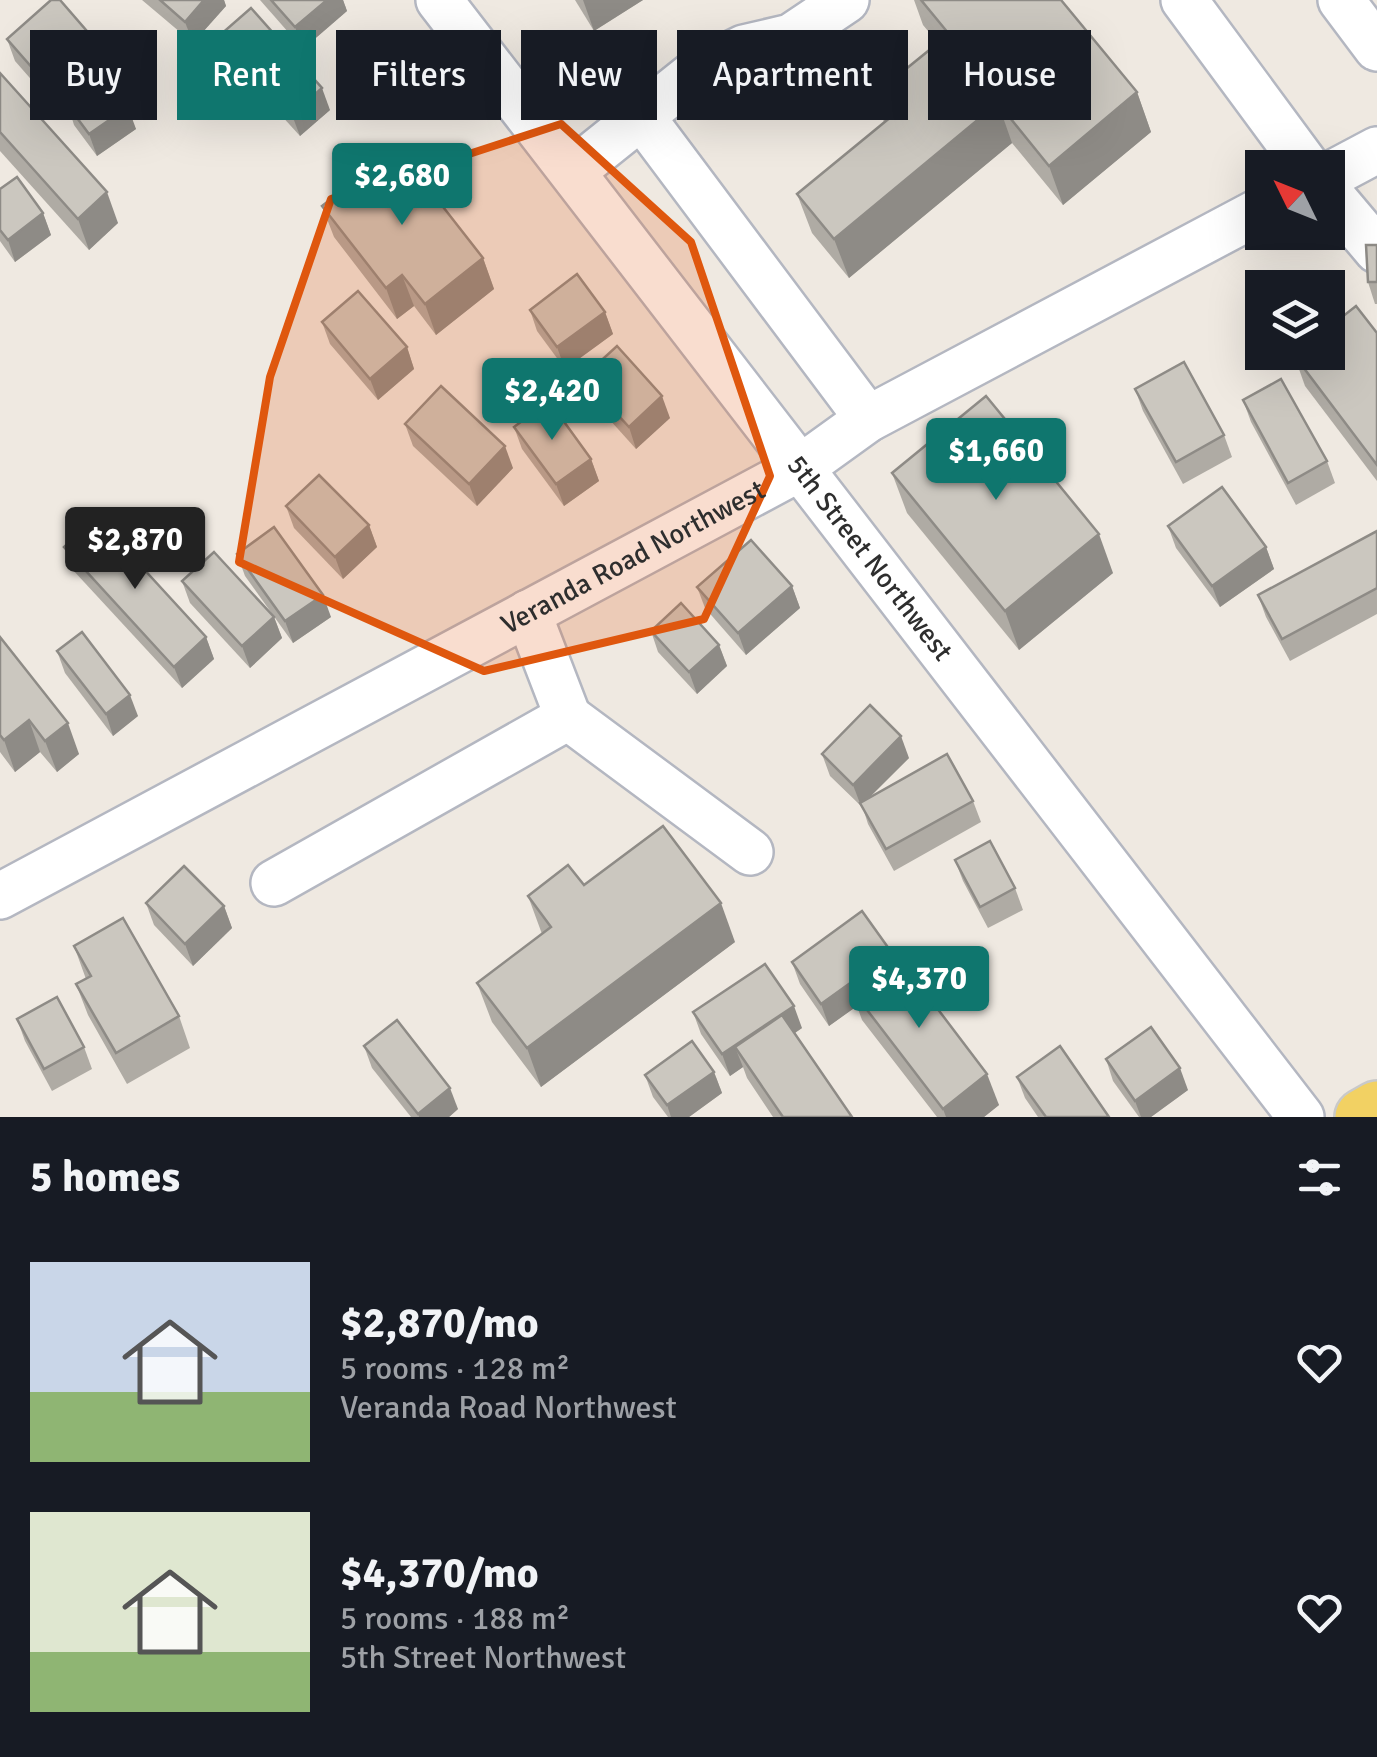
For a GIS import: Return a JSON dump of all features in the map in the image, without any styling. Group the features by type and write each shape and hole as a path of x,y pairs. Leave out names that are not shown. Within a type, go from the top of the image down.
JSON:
{"main road":[{"path":"1363,1117 1377,1109"}],"street":[{"name":"5th Street Northwest","path":"439,0 1301,1117"},
{"path":"657,103 698,70 744,48 792,37 846,0"},
{"path":"1184,0 1295,150"},
{"path":"1341,0 1377,48"},
{"path":"574,171 636,120"},
{"path":"644,120 868,419"},
{"path":"1345,167 1377,150"},
{"path":"1345,212 1377,250"},
{"name":"Veranda Road Northwest","path":"0,896 800,468 868,419 1245,219"},
{"path":"528,613 568,717 750,852"},
{"path":"274,883 568,717"}],"highlighted area":[{"path":"561,124 691,242 770,476 704,619 484,671 239,562 270,377 331,199"}],"building":[{"path":"51,0 60,0 86,30 30,30 30,65 7,39"},
{"path":"160,0 204,0 185,22"},
{"path":"271,0 327,0 295,27"},
{"path":"921,0 1061,0 1086,30 946,30"},
{"path":"251,8 271,30 226,30"},
{"path":"1091,36 1137,92 1049,166 1012,120 1091,120"},
{"path":"928,51 928,120 978,120 834,239 797,194 887,120 908,120 908,67"},
{"path":"0,73 30,106 30,120 42,120 107,192 78,219 0,132"},
{"path":"79,120 109,120 89,134"},
{"path":"397,148 483,258 425,304 402,275 386,288 322,206"},
{"path":"17,177 43,213 8,240 0,230 0,189"},
{"path":"1366,245 1377,245 1377,282 1368,282"},
{"path":"577,274 605,312 557,347 530,310"},
{"path":"358,291 407,347 370,379 322,322"},
{"path":"1356,306 1377,333 1377,465 1305,370 1345,370 1345,315"},
{"path":"617,346 662,396 629,427 583,377"},
{"path":"1184,362 1224,435 1176,462 1135,389"},
{"path":"1281,379 1327,461 1288,483 1243,400"},
{"path":"441,386 505,446 469,484 405,424"},
{"path":"986,396 1099,534 1005,611 892,473"},
{"path":"549,401 591,459 556,484 514,427"},
{"path":"319,475 369,525 335,557 286,506"},
{"path":"1222,487 1266,547 1212,586 1168,526"},
{"path":"96,517 206,637 174,667 64,547"},
{"path":"274,527 323,595 285,621 237,554"},
{"path":"1377,531 1377,588 1282,639 1258,595"},
{"path":"751,540 792,586 738,633 697,587"},
{"path":"214,552 274,617 242,646 182,581"},
{"path":"681,603 719,645 689,672 651,631"},
{"path":"82,632 130,695 106,714 57,651"},
{"path":"0,637 68,723 45,741 29,720 4,740 0,735"},
{"path":"870,705 901,736 853,785 822,754"},
{"path":"947,754 973,801 886,849 860,803"},
{"path":"663,826 721,903 527,1048 477,983 551,927 528,896 568,865 584,885"},
{"path":"990,841 1015,888 980,907 955,860"},
{"path":"184,866 224,906 185,944 146,903"},
{"path":"862,911 892,953 821,1004 792,962"},
{"path":"123,918 179,1016 116,1053 76,984 91,976 74,946"},
{"path":"896,954 987,1074 943,1109 851,989"},
{"path":"765,964 794,1006 722,1054 693,1012"},
{"path":"57,997 84,1047 44,1069 17,1019"},
{"path":"782,1015 852,1117 783,1117 735,1047"},
{"path":"397,1020 450,1088 418,1114 364,1046"},
{"path":"1151,1027 1180,1068 1135,1101 1106,1059"},
{"path":"692,1041 714,1072 667,1105 645,1075"},
{"path":"1060,1046 1109,1117 1046,1117 1017,1077"}]}
